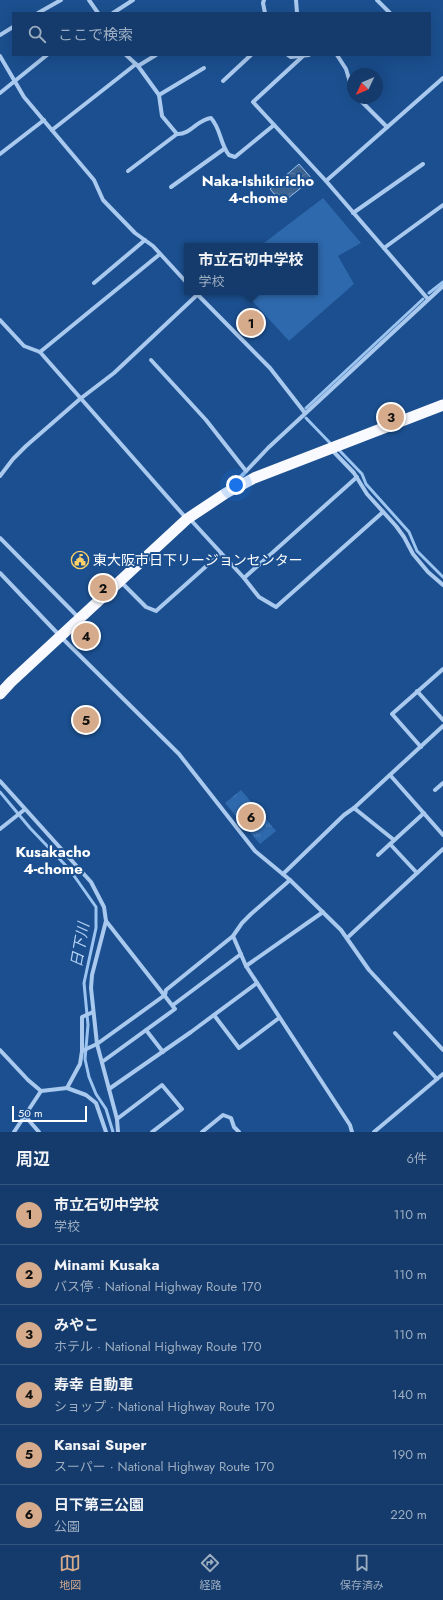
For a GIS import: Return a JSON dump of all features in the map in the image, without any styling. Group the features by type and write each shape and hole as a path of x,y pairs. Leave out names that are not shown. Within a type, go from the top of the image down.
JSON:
{"highway":[{"path":"0,694 79,618 188,518 226,493 254,478 443,405"}],"street":[{"path":"40,12 61,0"},
{"path":"89,0 97,12"},
{"path":"115,12 133,0"},
{"path":"264,0 265,12"},
{"path":"296,0 298,12"},
{"path":"377,0 389,12"},
{"path":"0,35 12,28"},
{"path":"0,56 24,97 94,180 103,200 135,233 153,246 184,281"},
{"path":"0,93 46,56"},
{"path":"127,56 137,65 159,95 162,116 177,134"},
{"path":"52,130 137,65 154,56"},
{"path":"223,81 250,56"},
{"path":"290,56 302,56"},
{"path":"302,56 253,102 326,181 428,299"},
{"path":"338,56 347,72"},
{"path":"159,95 204,68"},
{"path":"326,181 443,78"},
{"path":"364,104 387,127"},
{"path":"128,171 177,134 182,134 206,119 211,118 216,124 224,149 228,156 235,157 274,125"},
{"path":"0,154 44,120"},
{"path":"171,187 224,149"},
{"path":"354,213 423,164"},
{"path":"384,248 443,205"},
{"path":"94,283 145,240"},
{"path":"40,352 160,254"},
{"path":"226,493 268,448 443,286"},
{"path":"0,476 13,459 26,446 80,398 114,373 195,295"},
{"path":"197,295 270,368 305,413"},
{"path":"0,320 24,346 40,352 188,518 244,578 259,597 276,607 383,512"},
{"path":"151,360 206,420 246,471"},
{"path":"330,449 357,477 367,494 402,534 413,554 428,572 443,585"},
{"path":"244,578 357,477"},
{"path":"0,538 79,618"},
{"path":"120,581 146,607 156,611 221,553"},
{"path":"0,573 60,636 179,754 254,851 290,880 341,930 369,970 443,1050"},
{"path":"421,747 392,714 443,669"},
{"path":"418,691 443,720"},
{"path":"283,874 344,815 354,808 443,726"},
{"path":"390,775 443,835"},
{"path":"0,781 21,812 91,882 104,907 106,921 92,975 89,1013 117,1119 118,1132"},
{"path":"435,790 443,783"},
{"path":"354,808 394,840"},
{"path":"0,828 21,812"},
{"path":"378,855 424,813"},
{"path":"390,844 417,873"},
{"path":"347,938 443,849"},
{"path":"83,1050 97,1044 165,994 166,990 233,936 242,923 251,914 290,880"},
{"path":"246,966 323,912"},
{"path":"102,1062 175,1009 165,994 106,921"},
{"path":"233,936 246,966 350,1125 352,1132"},
{"path":"172,1005 241,954"},
{"path":"109,1089 163,1052 257,983"},
{"path":"67,1088 80,1064 83,1050 82,1017 89,1013"},
{"path":"214,1015 239,1048 279,1018"},
{"path":"146,1030 163,1052"},
{"path":"395,1033 437,1079"},
{"path":"0,1050 28,1080 41,1091 67,1088 86,1095 96,1103 106,1132"},
{"path":"374,1132 443,1074"},
{"path":"117,1119 162,1085 182,1109 152,1132"},
{"path":"14,1132 41,1091"},
{"path":"202,1132 223,1115 231,1118 234,1127 239,1132"},
{"path":"25,1116 39,1132"}],"green space":[{"path":"323,198 361,243 338,256 354,284 289,341 247,295 318,295 318,243 264,243"},
{"path":"241,790 276,831 260,844 225,803"}],"water":[{"path":"299,164 312,179 282,203 270,189"}],"waterway":[{"path":"429,293 443,282"},
{"path":"306,408 423,299"},
{"path":"306,418 331,444"},
{"path":"340,451 362,474 366,484 409,532 417,551 443,577"},
{"name":"日下川","path":"0,792 30,828 70,870 96,907 96,928 84,983 88,1025 85,1059 89,1077 96,1094 106,1109 113,1132"}],"place":[{"name":"市立石切中学校","path":"251,323"},
{"name":"みやこ","path":"391,417"},
{"name":"東大阪市日下リージョンセンター","path":"80,560"},
{"name":"Minami Kusaka","path":"103,588"},
{"name":"寿幸 自動車","path":"86,636"},
{"name":"Kansai Super","path":"86,720"},
{"name":"日下第三公園","path":"251,817"}],"district":[{"name":"Naka-Ishikiricho 4-chome","path":"258,190"},
{"name":"Kusakacho 4-chome","path":"53,860"}]}
